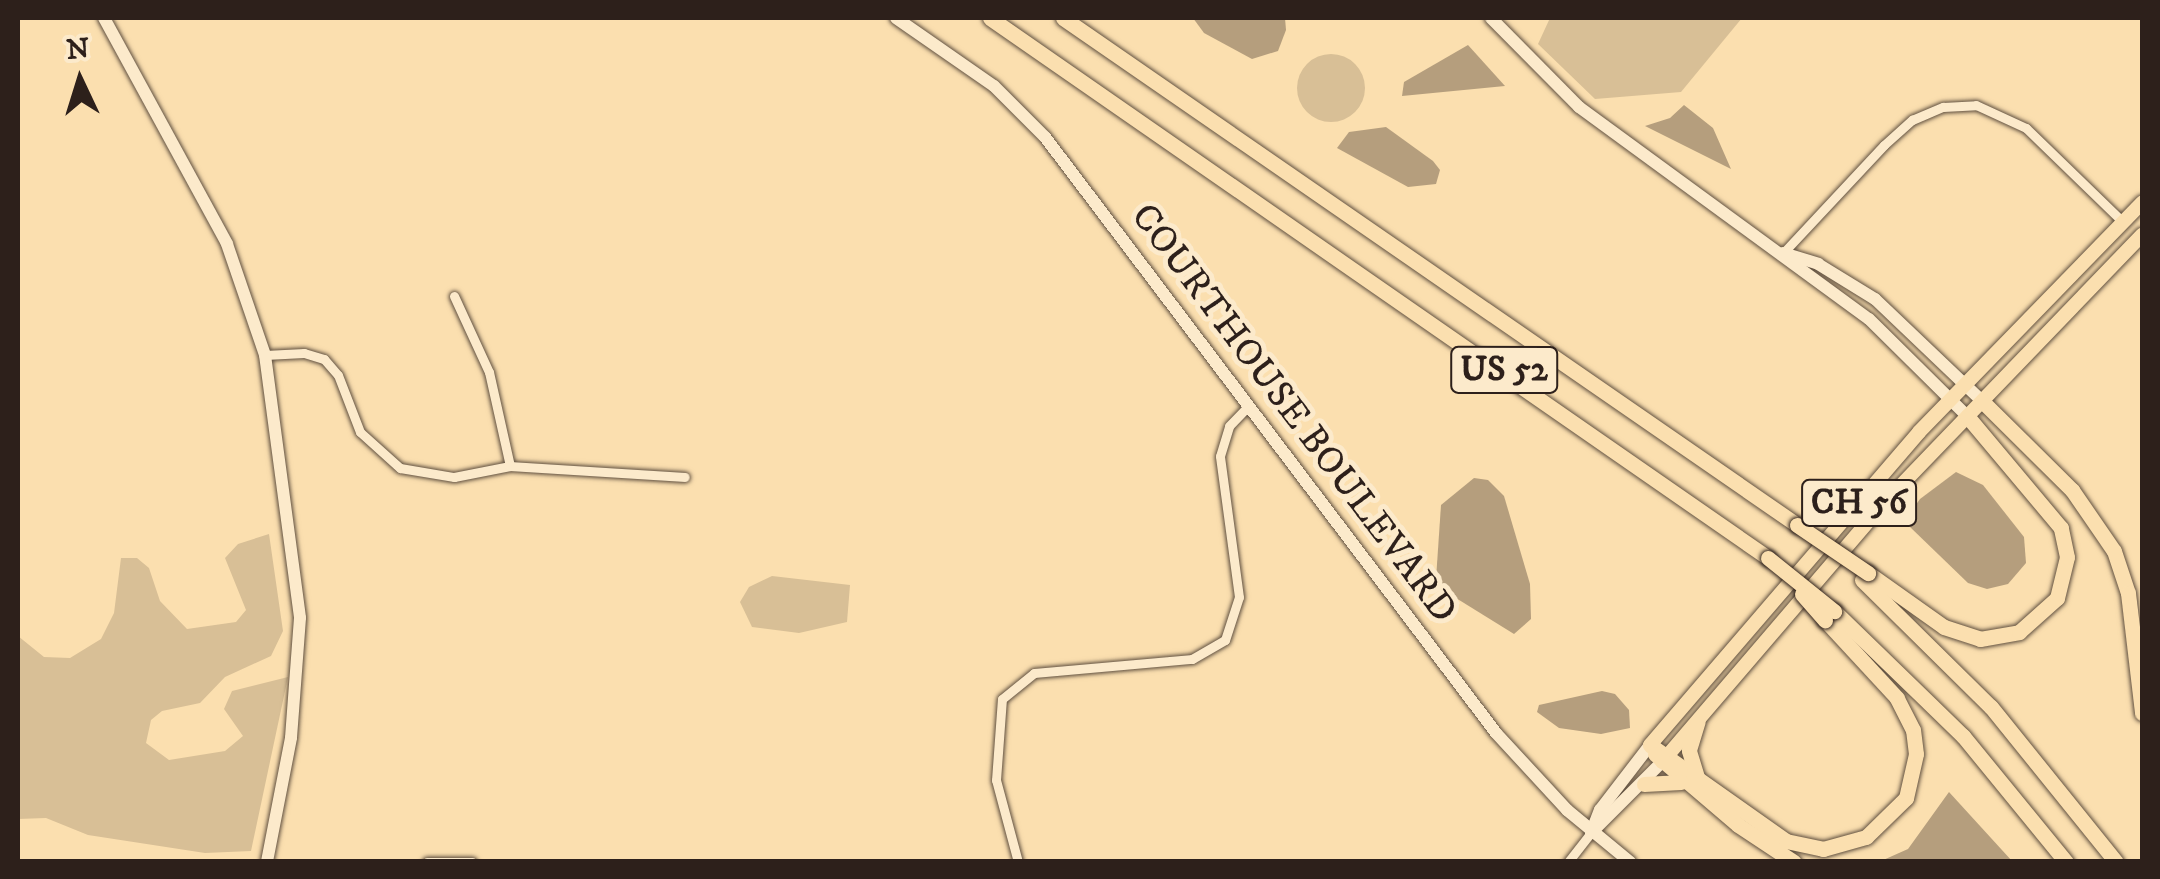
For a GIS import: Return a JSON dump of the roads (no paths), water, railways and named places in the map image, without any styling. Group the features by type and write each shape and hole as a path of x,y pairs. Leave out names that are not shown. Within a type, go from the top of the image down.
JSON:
{"highway":[{"name":"US 52","path":"990,18 1768,558 1964,736 2066,862"},
{"name":"US 52","path":"1064,18 1798,524 1865,577 1991,706 2116,862"},
{"path":"1982,401 2072,490 2114,551 2128,593 2142,713"},
{"path":"1865,577 1944,627 1980,639 2019,632 2057,598 2067,557 2061,528 1967,416"},
{"path":"1644,784 1668,778 1694,783 1768,832 1823,848 1866,837 1906,798 1916,754 1907,714 1830,615"},
{"path":"1694,783 1690,757 1698,721"},
{"path":"1650,745 1794,862"}],"main road":[{"name":"CH 56","path":"1650,745 1950,399 2142,203"},
{"name":"CH 56","path":"1665,759 1967,416 2142,235"}],"street":[{"path":"104,18 227,244 265,354 300,618 291,738 267,862"},
{"name":"COURTHOUSE BOULEVARD","path":"896,18 1021,110 1496,733 1591,832 1630,862"},
{"path":"1491,18 1579,107 1869,319 1967,416"},
{"path":"1783,254 1884,145 1912,120 1943,107 1976,105 2026,128 2123,222"},
{"path":"1783,254 1818,264 1875,299 1982,401"},
{"path":"454,296 489,372 510,466"},
{"path":"265,354 304,352 324,359 338,375 360,432 400,468 454,477 510,466 685,476"},
{"path":"1018,862 996,780 1002,699 1034,673 1192,658 1225,640 1240,604 1220,456 1229,426 1249,405"},
{"path":"1591,832 1600,810 1650,745"},
{"path":"1568,862 1591,832 1644,784 1665,759"},
{"path":"427,862 472,862"}]}
